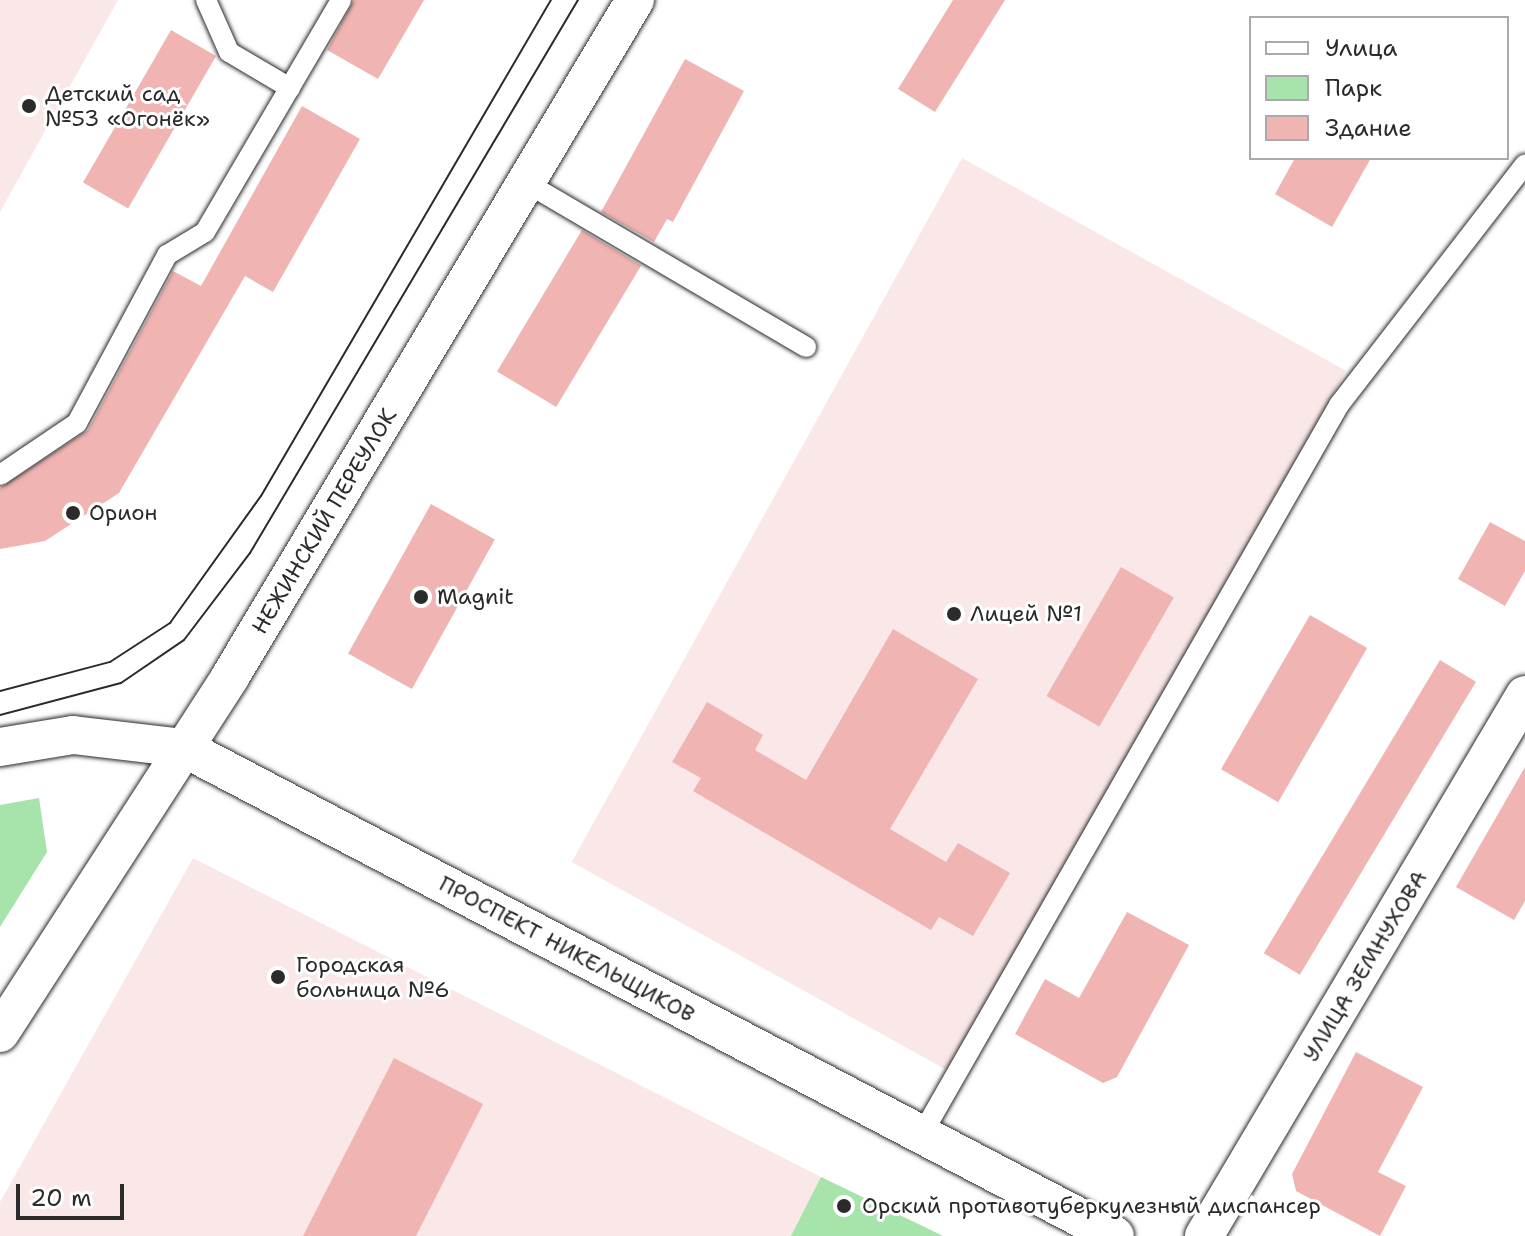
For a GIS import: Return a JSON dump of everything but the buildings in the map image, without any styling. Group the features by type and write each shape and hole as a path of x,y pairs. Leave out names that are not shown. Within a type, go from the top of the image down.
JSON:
{"street":[{"name":"НЕЖИНСКИЙ ПЕРЕУЛОК","path":"0,1033 184,748 635,0"},
{"name":"УЛИЦА ЗЕМНУХОВА","path":"1204,1236 1525,695"},
{"name":"ПРОСПЕКТ НИКЕЛЬЩИКОВ","path":"0,747 73,735 184,748 1115,1236"}],"lane":[{"path":"206,0 229,52 290,88"},
{"path":"0,475 77,423 167,255 205,232 341,0"},
{"path":"922,1134 1339,405 1525,164"},
{"path":"525,182 806,347"}],"shaded area":[{"name":"Детский сад №53 «Огонёк»","path":"0,0 118,0 0,212"},
{"name":"Лицей №1","path":"962,158 1346,371 956,1075 572,862"},
{"name":"Городская больница №6","path":"193,858 943,1236 0,1236 0,1202"}],"green space":[{"path":"39,798 47,852 0,927 0,805"},
{"name":"Орский противотуберкулезный диспансер","path":"821,1177 943,1236 791,1236"}],"tram line":[{"path":"0,691 110,662 170,623 261,496 551,0"},
{"path":"0,715 121,683 184,640 250,553 578,0"}],"place":[{"name":"Детский сад №53 «Огонёк»","path":"29,106"},
{"name":"Орион","path":"73,513"},
{"name":"Magnit","path":"421,597"},
{"name":"Лицей №1","path":"954,614"},
{"name":"Городская больница №6","path":"278,977"},
{"name":"Орский противотуберкулезный диспансер","path":"844,1206"}]}
